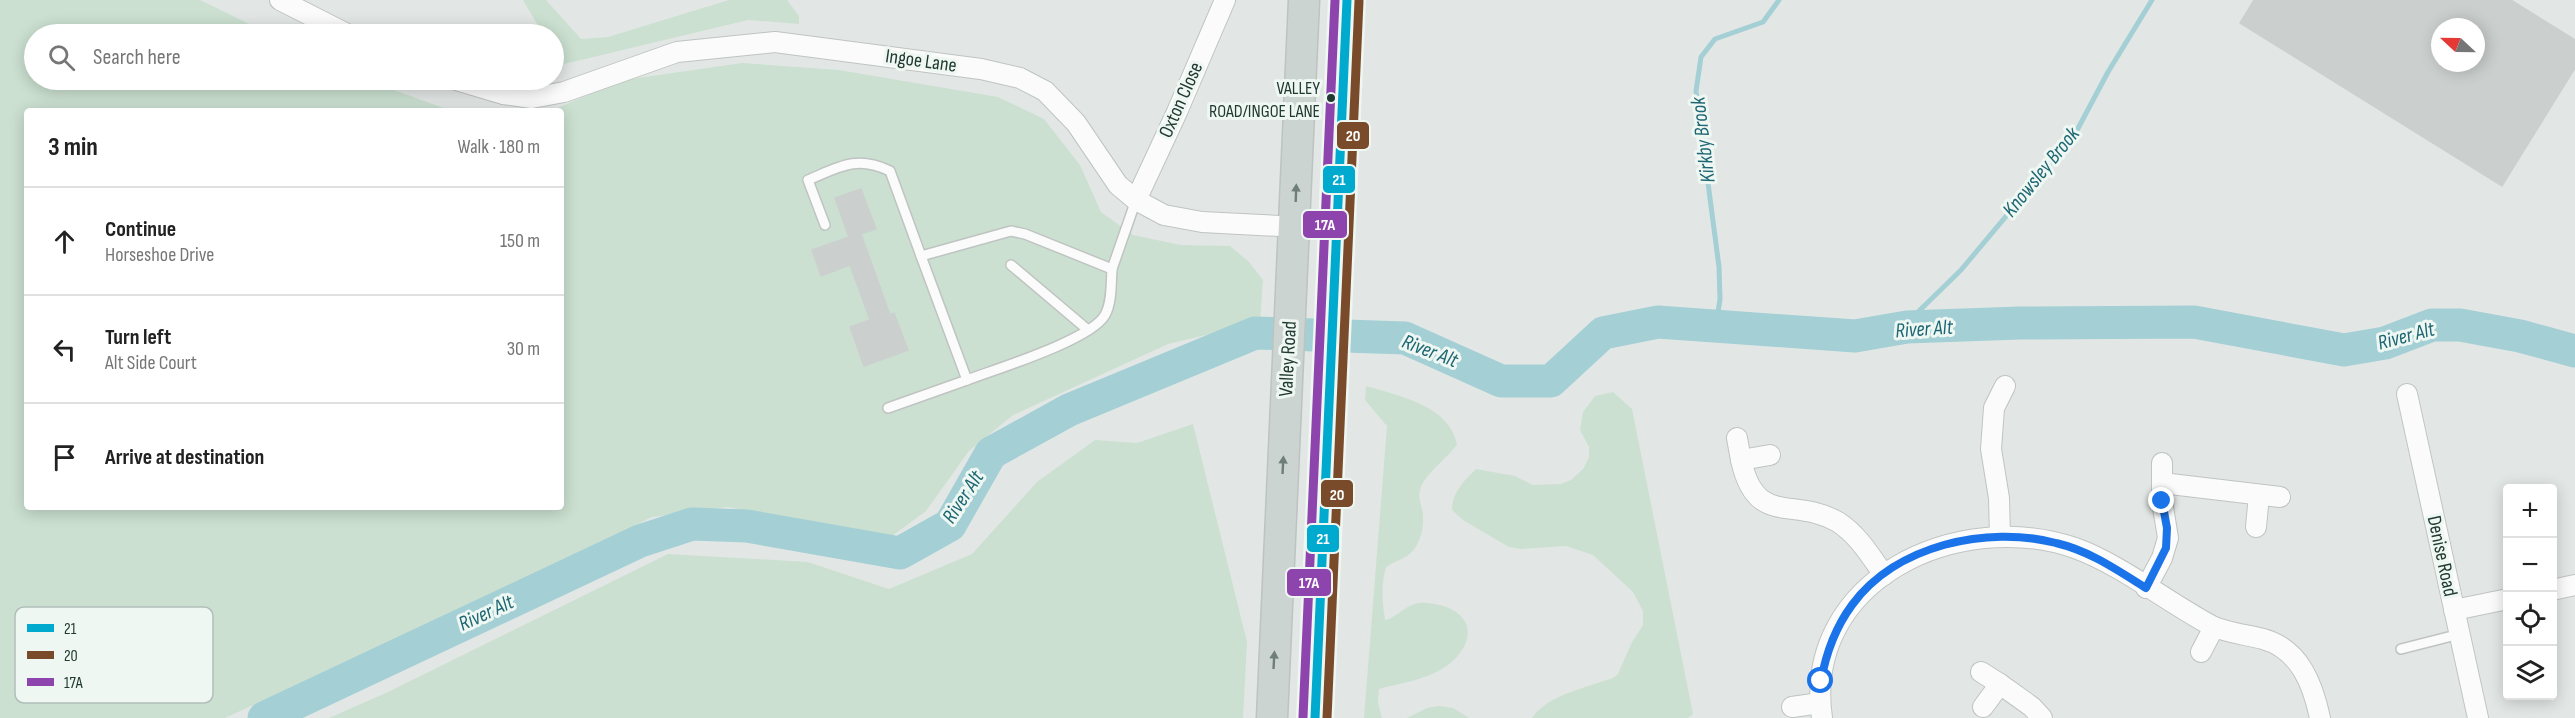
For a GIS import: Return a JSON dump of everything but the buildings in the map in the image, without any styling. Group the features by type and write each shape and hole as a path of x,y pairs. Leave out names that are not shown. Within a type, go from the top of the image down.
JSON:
{"main road":[{"name":"Valley Road","path":"1272,718 1304,0"},
{"path":"1315,718 1347,0"}],"street":[{"path":"280,0 327,24"},
{"name":"Oxton Close","path":"1136,200 1225,0"},
{"name":"Ingoe Lane","path":"490,90 532,98 564,92 677,52 775,42 981,69 1020,78 1045,91 1076,123 1118,185 1136,200 1164,215 1202,222 1337,230"},
{"path":"2000,537 1999,498 1991,449 1994,408 2005,386"},
{"name":"Denise Road","path":"2407,393 2478,718"},
{"path":"1737,438 1748,485 1760,500 1782,508 1815,513 1838,523 1860,541 1884,575"},
{"path":"1741,460 1770,455"},
{"path":"2146,588 2162,558 2168,538 2162,463"},
{"path":"2162,483 2280,497"},
{"path":"2256,527 2259,495"},
{"path":"1792,707 1821,711 1825,658 1833,637 1852,604 1884,575 1914,556 1941,546 2000,537 2033,538 2075,548 2106,563 2214,627 2265,639 2284,649 2302,668 2310,681 2320,718"},
{"path":"2557,589 2575,585"},
{"path":"2454,610 2503,600"},
{"path":"2201,652 2214,627"},
{"path":"1981,672 2032,706 2042,718"},
{"path":"1983,707 2000,684"}],"lane":[{"path":"825,225 808,180 847,164 862,162 890,171 967,380"},
{"path":"888,408 1046,350 1097,324 1106,314 1112,269 1136,200"},
{"path":"921,256 1011,231 1025,234 1112,269"},
{"path":"1011,265 1088,330"},
{"path":"2401,649 2460,634"}],"green space":[{"path":"0,0 200,0 249,24 24,24 24,90 394,90 444,108 24,108 24,510 564,510 564,108 557,108 624,80 742,63 839,70 998,97 1044,119 1080,165 1101,212 1133,235 1181,245 1230,246 1249,262 1263,280 1260,322 1168,344 1013,415 969,451 926,511 888,539 728,507 652,517 558,564 225,718 0,718"},
{"path":"523,0 546,0 581,39 608,37 729,0 787,0 799,16 799,24 748,20 564,64 564,24 537,24"},
{"path":"1366,386 1407,398 1433,411 1452,431 1457,444 1427,476 1421,487 1419,497 1423,520 1418,543 1407,556 1386,567 1382,593 1385,619 1414,604 1436,604 1446,607 1464,619 1468,636 1460,652 1445,667 1422,678 1379,689 1378,703 1382,718 1364,718 1387,426 1365,400"},
{"path":"1613,392 1632,409 1693,714 1688,718 1532,718 1539,710 1558,697 1613,678 1618,674 1632,642 1643,625 1643,611 1633,592 1593,555 1566,546 1521,549 1509,547 1463,520 1452,510 1454,498 1460,487 1476,469 1515,476 1533,485 1561,484 1571,480 1583,469 1589,457 1589,447 1580,430 1583,412 1595,396"},
{"path":"1193,424 1247,642 1243,718 329,718 388,692 668,554 808,562 889,589 972,554 1037,482 1095,440 1137,443"},
{"path":"1439,706 1453,708 1469,718 1407,718 1427,708"}],"waterway":[{"name":"Kirkby Brook","path":"1716,325 1720,299 1719,267 1696,91 1701,57 1715,39 1763,22 1779,0"},
{"name":"Knowsley Brook","path":"1907,327 1919,311 1961,270 2075,134 2108,72 2152,0"},
{"name":"River Alt","path":"264,718 640,541 692,524 747,526 900,553 950,525 991,453 1069,410 1255,333 1405,338 1501,381 1551,381 1603,333 1658,322 1855,336 1907,327 2020,323 2194,322 2344,350 2385,343 2432,325 2460,325 2520,336 2575,351"}],"transit line":[{"name":"17A","path":"1303,717 1335,0"},
{"name":"21","path":"1315,718 1347,0"},
{"name":"20","path":"1327,718 1359,1"}],"place":[{"name":"VALLEY ROAD/INGOE LANE","path":"1331,98"}],"route":[{"path":"1821,681 1825,658 1833,637 1852,604 1874,582 1898,565 1941,546 2000,537 2033,538 2055,542 2092,555 2146,588 2162,558 2168,538 2162,501"}]}
